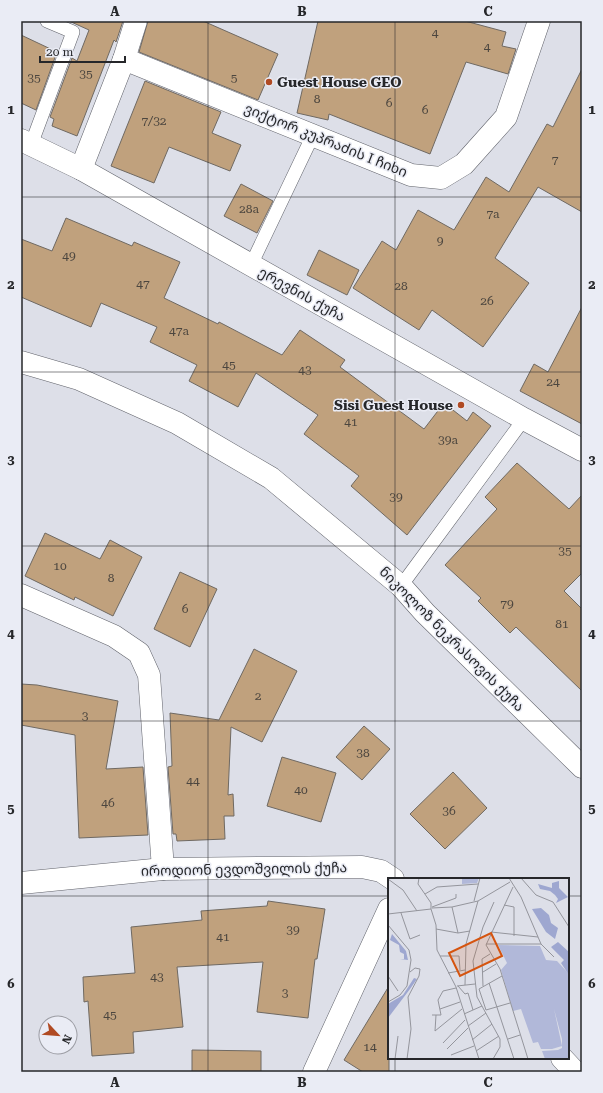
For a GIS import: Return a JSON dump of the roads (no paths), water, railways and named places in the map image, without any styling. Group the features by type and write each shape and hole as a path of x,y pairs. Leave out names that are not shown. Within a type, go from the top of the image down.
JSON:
{"street":[{"path":"81,169 124,59 136,21"},
{"name":"ვიქტორ კუპრაძის I ჩიხი","path":"124,59 411,175 441,178 464,164 506,117 539,21"},
{"name":"ერევნის ქუჩა","path":"26,142 81,169 524,419 582,450"},
{"name":"ნიკოლოზ ნეკრასოვის ქუჩა","path":"21,362 79,379 177,423 271,478 401,586 425,613 582,767"},
{"path":"21,595 114,636 139,653 149,675 163,869"},
{"name":"იროდიონ ევდოშვილის ქუჩა","path":"21,883 163,869 362,867 381,871 392,878"},
{"path":"314,1072 388,911"},
{"path":"563,1059 575,1072"}],"lane":[{"path":"26,142 73,32 47,21"},
{"path":"251,265 313,135"},
{"path":"401,586 524,419"}],"place":[{"name":"Guest House GEO","path":"269,82"},
{"name":"Sisi Guest House","path":"461,405"}]}
